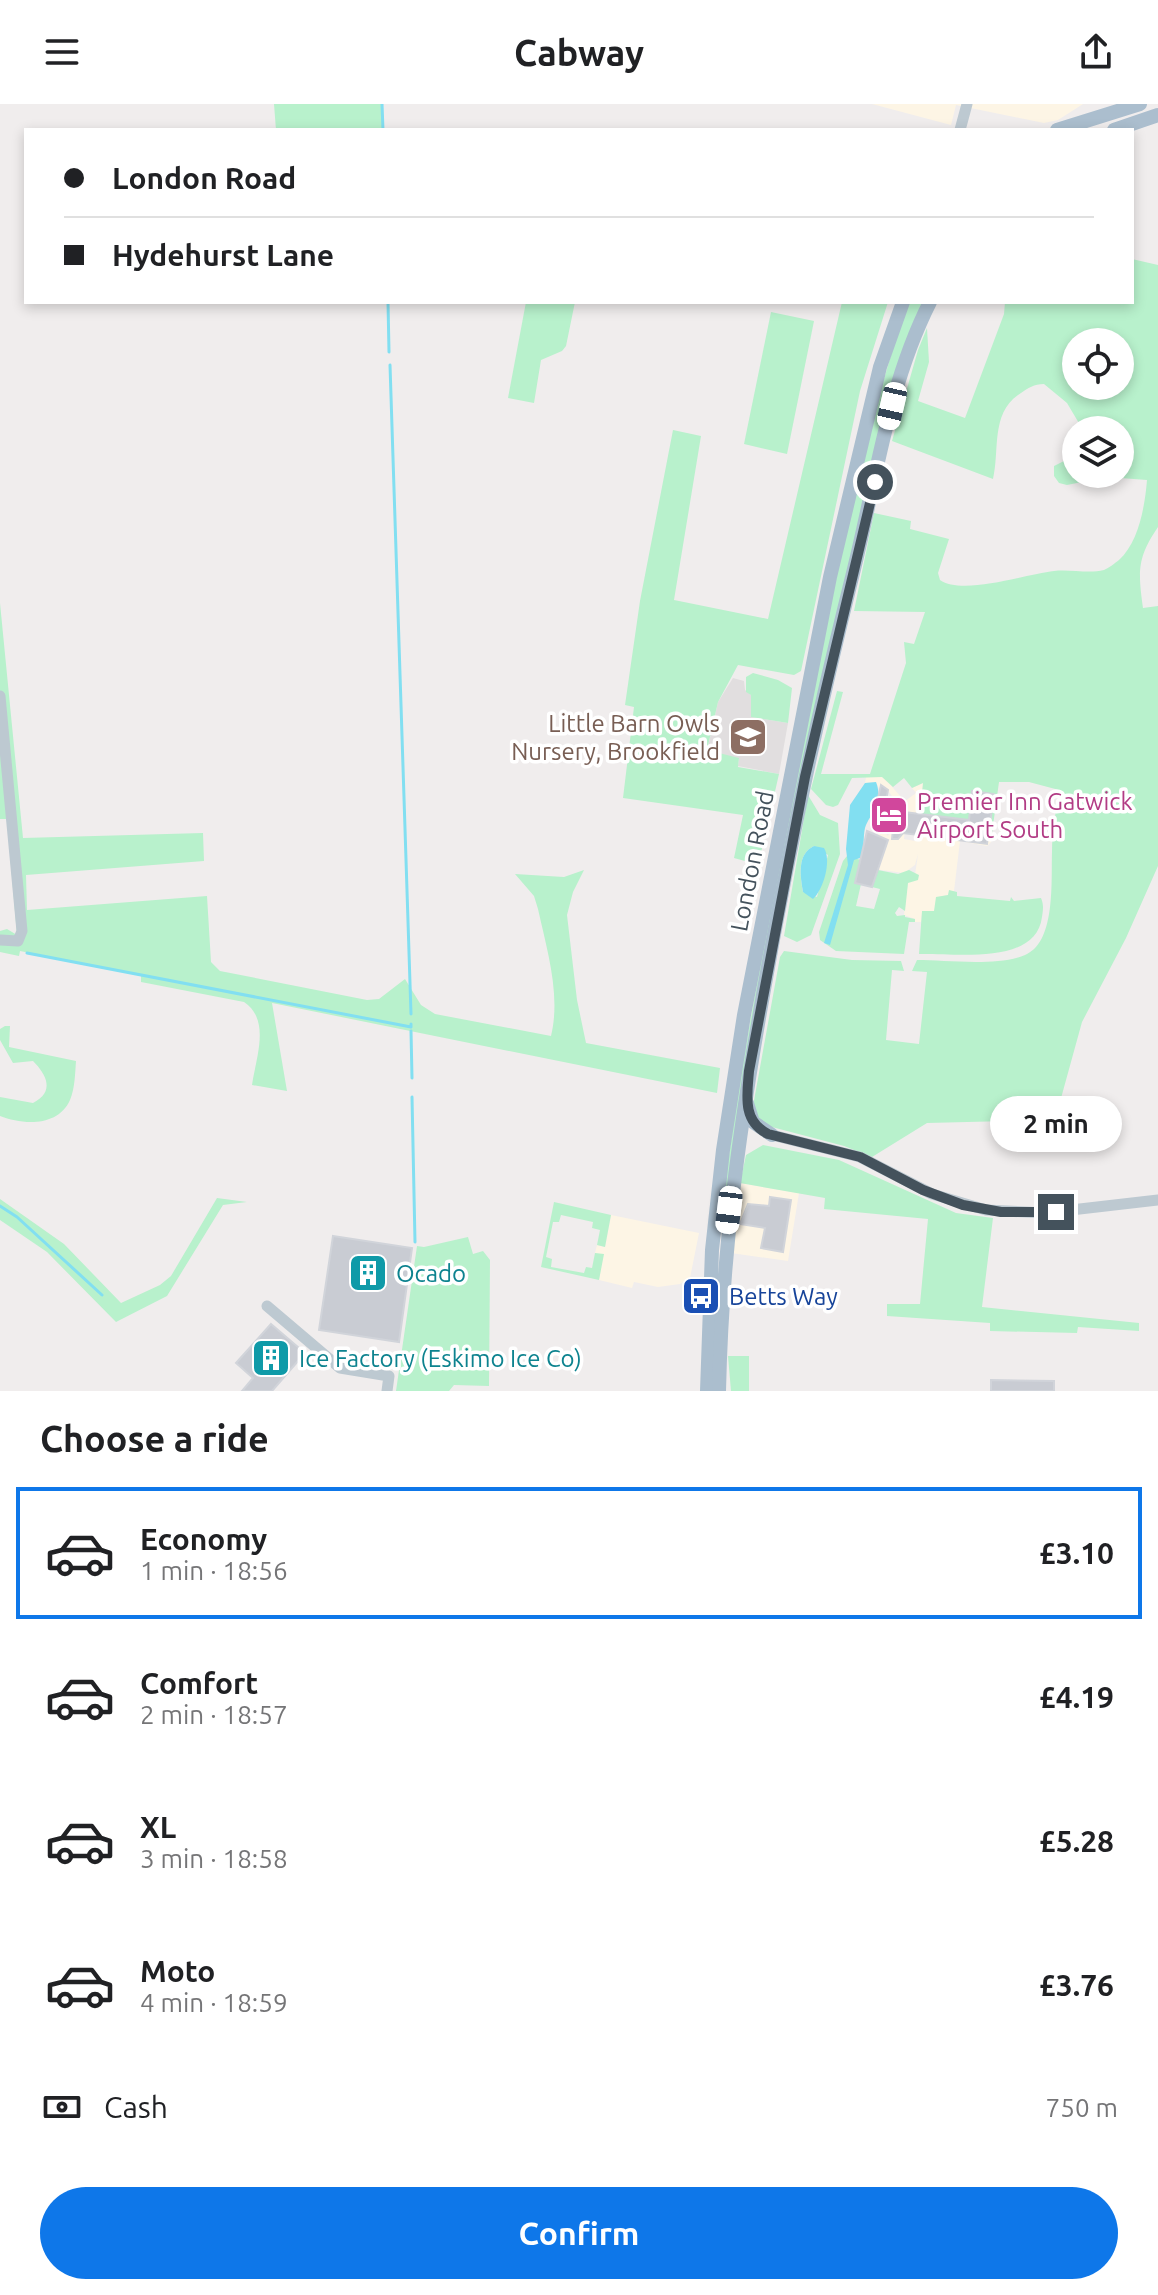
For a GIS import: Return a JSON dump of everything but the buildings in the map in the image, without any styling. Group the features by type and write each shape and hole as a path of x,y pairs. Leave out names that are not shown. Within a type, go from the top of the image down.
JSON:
{"main road":[{"path":"1063,128 1140,104"},
{"path":"1120,128 1158,115"},
{"name":"London Road","path":"707,1391 712,1250 723,1150 744,1015 830,577 880,367 902,304"},
{"name":"London Road","path":"719,1391 725,1249 736,1154 802,792 896,388 929,304"},
{"path":"749,1071 749,1114 758,1128 772,1135"},
{"path":"736,1154 749,1138 772,1135"}],"street":[{"path":"961,128 966,107"},
{"path":"966,107 966,122 970,128"},
{"path":"0,696 22,931 18,941 0,940"},
{"path":"772,1135 860,1157 932,1194 986,1210 1045,1213 1158,1200"},
{"path":"267,1306 340,1368 389,1376"},
{"path":"387,1391 392,1362"}],"shaded area":[{"path":"872,104 1083,104 1058,120 1044,123 956,105 951,125"},
{"name":"Little Barn Owls Nursery, Brookfield","path":"733,678 744,681 745,690 751,695 751,717 788,723 779,774 738,766 739,759 707,751 718,702"},
{"path":"866,777 883,777 905,801 916,793 912,788 923,783 920,814 905,812 902,815 902,809 885,787 881,786 880,791 876,782 865,783"},
{"path":"879,821 910,825 905,828 904,839 915,841 916,835 986,844 988,833 992,833 991,842 987,846 960,841 954,891 939,897 934,911 922,912 921,922 915,922 915,919 904,915 908,882 915,875 918,854 915,865 904,873 874,869 887,846 878,838 879,831 872,827 882,829 888,836 892,827 878,824"},
{"path":"740,1183 799,1193 788,1261 731,1253"},
{"path":"611,1215 699,1233 690,1278 680,1284 658,1287 634,1282 632,1288 599,1280 603,1255 595,1253 597,1245 605,1247"}],"green space":[{"path":"274,104 382,104 383,128 276,128"},
{"path":"1134,259 1158,265 1158,527 1146,548 1140,574 1143,608 1158,606 1158,866 1126,938 1082,1022 1055,1120 927,1123 872,1157 844,1146 768,1126 758,1120 753,1106 780,957 784,951 852,960 901,961 904,971 892,970 886,1040 919,1044 927,972 912,971 917,960 988,962 1016,958 1036,947 1043,936 1050,908 1053,837 1059,790 1029,782 999,782 990,833 994,794 972,791 969,820 920,814 923,783 912,788 904,778 893,787 882,777 852,778 838,805 833,807 826,805 811,789 837,691 843,692 821,774 870,774 906,663 904,642 914,644 925,612 854,611 874,513 911,521 910,529 949,539 938,573 940,580 950,584 995,583 1054,571 1092,572 1104,570 1119,560 1136,533 1143,512 1147,480 1134,479 1134,416 1075,416 1063,400 1134,400 1134,328 1062,328 1062,399 1044,384 1024,391 1011,401 1000,421 993,479 892,441 927,328 929,362 918,401 965,418 1004,314 1005,304 1134,304"},
{"path":"526,304 575,304 566,346 562,351 541,360 534,403 508,398"},
{"path":"842,304 887,304 860,391 801,671 794,675 738,665 718,702 707,750 739,758 738,767 779,774 760,857 752,863 734,858 743,815 623,798 634,707 625,705 640,601 673,430 701,436 674,600 768,619"},
{"path":"907,304 924,304 828,664 724,1218 721,1218 754,997 832,598 858,478"},
{"path":"771,312 814,321 787,454 744,444"},
{"path":"1062,462 1062,484 1054,476 1054,466"},
{"path":"0,603 23,838 203,833 204,861 26,875 27,910 207,896 211,962 220,971 367,1000 379,999 405,979 421,1005 435,1014 551,1036 554,989 545,940 534,896 515,874 564,877 584,870 573,892 567,915 577,1000 586,1043 720,1068 717,1093 272,1003 287,1091 252,1085 259,1029 252,1010 244,1002 141,982 141,975 20,951 19,956 0,952 0,931 7,929 17,935 7,819 0,819"},
{"path":"753,673 778,680 792,688 788,723 751,717 751,695 746,692 746,677"},
{"path":"808,795 820,815 838,823 840,854 811,935 797,942 784,936","holes":["814,846 828,855 817,897 803,892 801,872 805,854"]},
{"path":"847,856 861,860 861,884 856,906 874,909 880,889 872,887 878,870 898,874 909,870 919,875 918,880 908,883 905,911 899,907 895,913 915,919 915,922 909,922 904,954 836,951 820,940 819,932"},
{"path":"949,890 957,892 957,896 1010,901 1011,897 1014,901 1041,898 1043,912 1036,933 1025,943 992,954 919,954 922,911 934,911 936,897 948,895"},
{"path":"10,1026 9,1047 76,1061 72,1095 57,1115 39,1122 0,1116 0,1097 33,1103 40,1099 46,1089 45,1078 33,1061 13,1063 0,1040 0,1029"},
{"path":"763,1145 839,1160 956,1213 993,1218 982,1307 1139,1323 1139,1331 1078,1327 1077,1333 990,1331 990,1323 887,1316 887,1304 920,1304 928,1219 824,1209 825,1198 740,1183 746,1155"},
{"path":"217,1198 247,1202 223,1205 167,1296 116,1322 47,1252 0,1220 0,1199 64,1244 121,1303 160,1285 171,1276"},
{"path":"554,1202 611,1215 605,1247 597,1245 600,1230 592,1228 593,1222 561,1215 559,1222 553,1222 546,1257 552,1259 551,1267 584,1273 586,1267 592,1268 595,1253 604,1254 599,1280 541,1267"},
{"path":"468,1237 473,1254 483,1251 490,1260 489,1386 454,1385 449,1391 396,1391 417,1246"},
{"path":"728,1356 749,1356 749,1391 731,1391"}],"water":[{"path":"876,782 878,800 865,828 863,857 854,860 830,945 824,943 848,865 846,849 850,805 865,783"},
{"path":"814,846 824,848 827,867 813,899 803,892 801,872 805,854"}],"waterway":[{"path":"382,104 383,128"},
{"path":"388,304 389,352"},
{"path":"390,365 411,1014"},
{"path":"27,953 411,1027 411,1024"},
{"path":"411,1031 412,1078"},
{"path":"412,1097 415,1242"},
{"path":"0,1206 17,1217 102,1295"}],"place":[{"name":"Little Barn Owls Nursery, Brookfield","path":"748,737"},
{"name":"Premier Inn Gatwick Airport South","path":"889,815"},
{"name":"Ocado","path":"368,1273"},
{"name":"Betts Way","path":"701,1296"},
{"name":"Ice Factory (Eskimo Ice Co)","path":"271,1358"}],"route":[{"path":"875,482 805,777 749,1071 748,1112 756,1125 768,1134 835,1148 860,1157 951,1202 1001,1212 1056,1212"}]}
